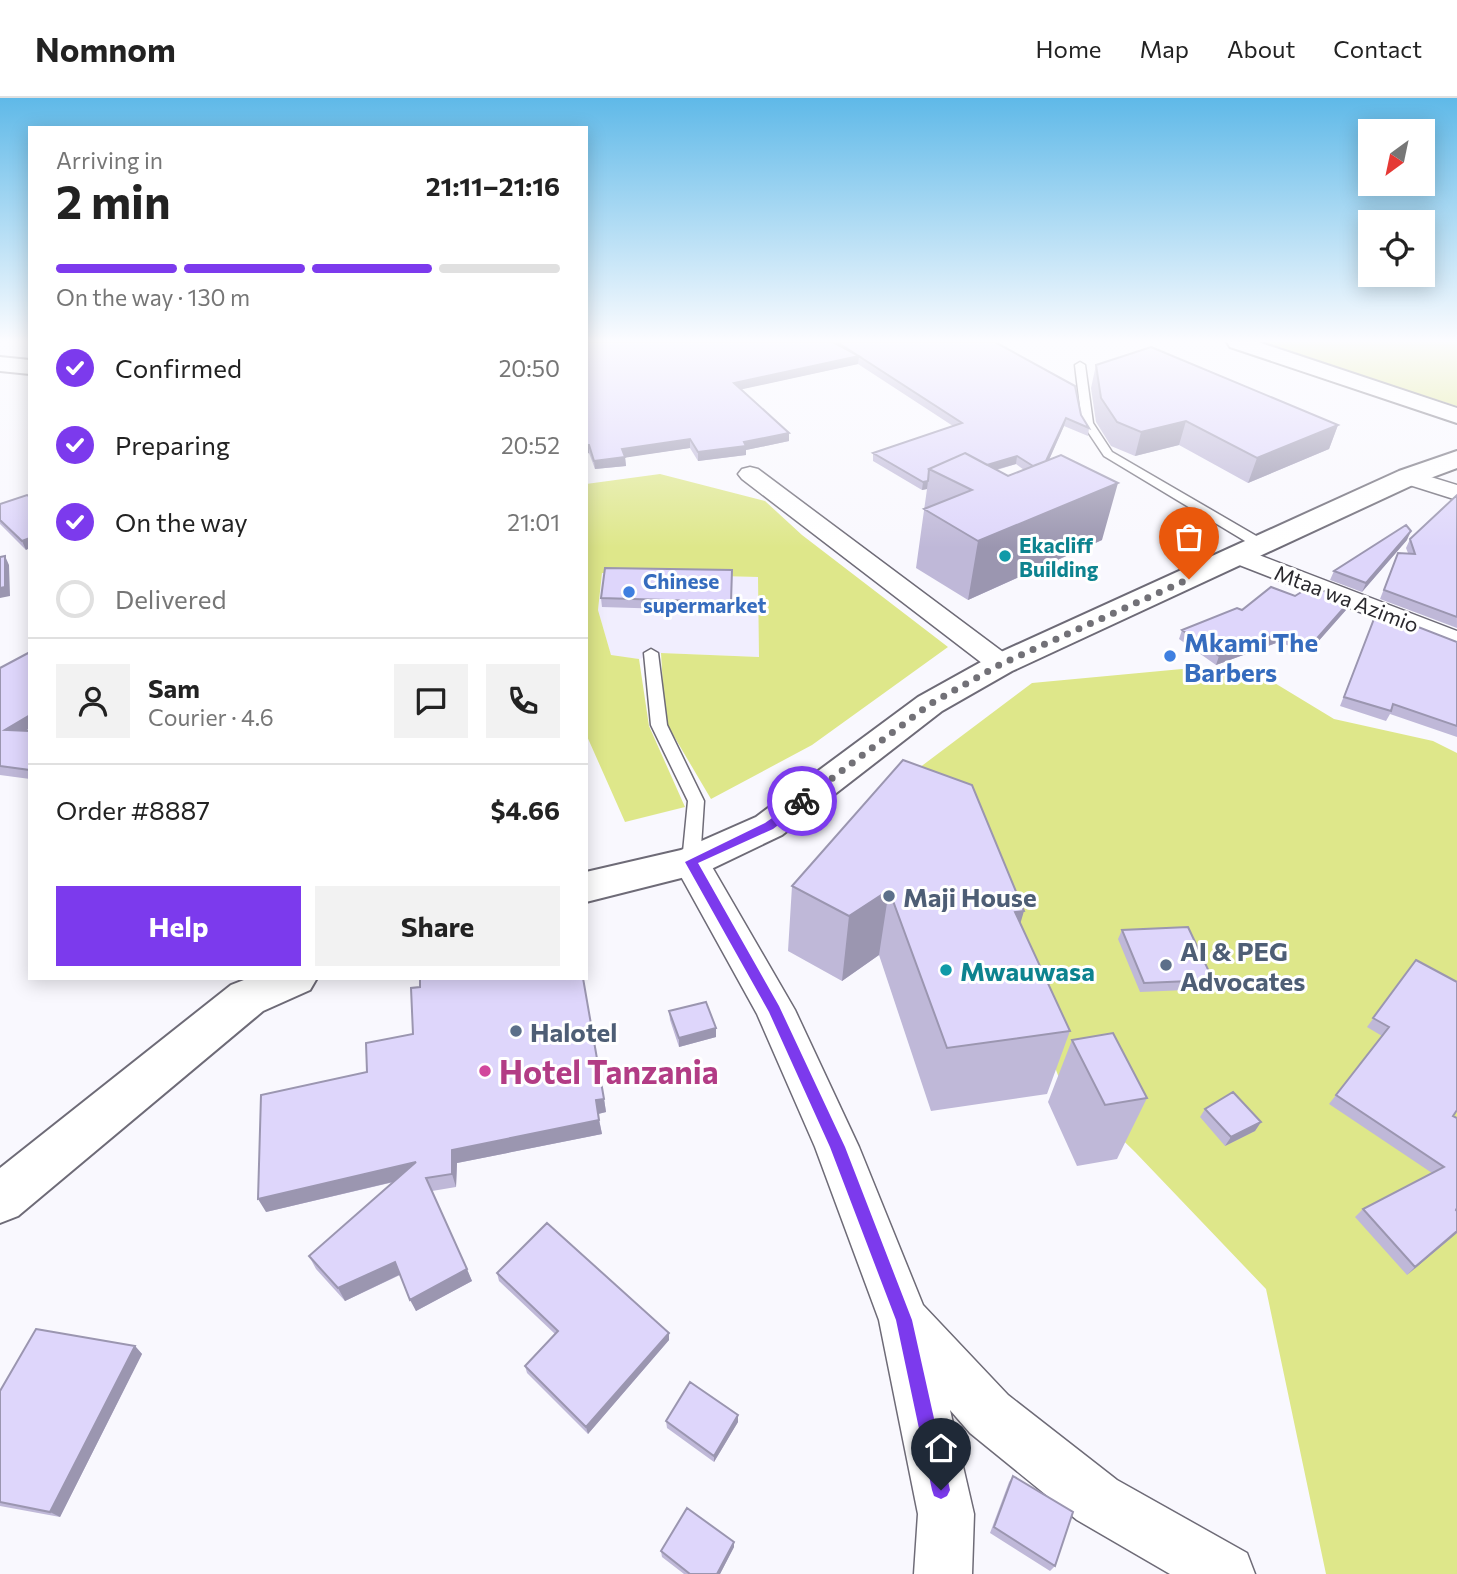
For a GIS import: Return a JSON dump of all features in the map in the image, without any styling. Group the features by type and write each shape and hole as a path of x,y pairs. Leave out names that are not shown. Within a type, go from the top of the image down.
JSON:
{"main road":[{"path":"588,887 691,862 769,826 930,704 1001,664 1408,477 1457,459"},
{"path":"0,1199 242,988 284,980"}],"street":[{"path":"750,474 1001,664"},
{"path":"1408,477 1457,493"},
{"name":"Mtaa wa Azimio","path":"1249,550 1457,641"},
{"path":"691,862 780,1022 837,1147 904,1320 946,1514 943,1574"},
{"path":"904,1320 989,1413 1097,1500 1226,1574"}],"lane":[{"path":"1085,411 1087,427 1100,446 1249,550"},
{"path":"652,653 659,725 696,801 691,862"}],"shaded area":[{"path":"602,573 759,577 759,657 661,653 639,659 611,656 598,610"}],"green space":[{"path":"660,474 765,501 802,535 948,647 812,745 711,799 665,721 661,653 759,657 758,577 602,573 598,610 611,655 639,659 649,726 685,807 625,822 588,739 588,484"},
{"path":"1182,669 1273,682 1334,719 1433,741 1457,753 1457,1574 1326,1574 1266,1289 1135,1152 1059,1078 972,843 907,777 1032,683"}],"building":[{"path":"588,411 765,411 789,433 744,442 746,446 698,452 690,439 622,449 625,457 594,461 589,445"},
{"path":"943,411 1080,411 1089,428 1066,418 1046,461 1033,466 1017,456 987,465 965,453 929,469 928,481 923,482 873,453 962,423"},
{"path":"1110,411 1304,411 1338,425 1257,458 1186,421 1141,432 1117,422"},
{"path":"965,453 1008,476 1061,455 1118,483 978,541 924,509 972,490 929,469"},
{"path":"1457,495 1457,617 1384,590 1398,553 1415,554 1410,539"},
{"path":"28,496 28,539 22,541 0,520 0,504"},
{"path":"1406,525 1411,531 1366,583 1334,571"},
{"path":"5,556 5,587 0,588 0,557"},
{"path":"605,568 732,570 731,602 601,598"},
{"path":"1311,586 1350,601 1312,644 1283,632 1219,656 1182,630 1237,608 1242,610 1271,587 1295,596"},
{"path":"1377,611 1457,642 1457,726 1393,704 1391,711 1344,697"},
{"path":"28,653 28,716 5,730 28,731 28,770 0,766 0,668"},
{"path":"903,760 972,785 1024,911 1015,912 1070,1031 947,1048 889,890 849,916 792,886"},
{"path":"1188,927 1213,980 1144,983 1122,930"},
{"path":"1416,960 1457,982 1457,1110 1453,1116 1457,1118 1457,1231 1415,1267 1363,1209 1444,1167 1336,1095 1389,1027 1373,1018"},
{"path":"420,980 583,980 604,1099 596,1100 599,1120 452,1150 452,1174 426,1178 467,1269 410,1300 395,1262 338,1288 309,1256 416,1162 258,1199 261,1095 367,1072 366,1043 413,1034 411,988 420,987"},
{"path":"706,1002 716,1028 679,1038 669,1011"},
{"path":"1113,1033 1147,1098 1105,1105 1072,1040"},
{"path":"1233,1092 1261,1122 1231,1137 1205,1109"},
{"path":"547,1223 669,1333 586,1427 525,1366 558,1331 497,1273"},
{"path":"36,1329 135,1346 50,1512 0,1502 0,1391"},
{"path":"690,1382 738,1415 714,1456 666,1421"},
{"path":"1013,1476 1073,1512 1055,1566 994,1527"},
{"path":"687,1508 734,1542 717,1574 690,1574 661,1551"}],"way so far":[{"path":"802,801 930,704 1001,664 1189,579"}],"place":[{"name":"Ekacliff Building","path":"1005,556"},
{"name":"Chinese supermarket","path":"629,592"},
{"name":"Mkami The Barbers","path":"1170,656"},
{"name":"Maji House","path":"889,896"},
{"name":"AI & PEG Advocates","path":"1166,965"},
{"name":"Mwauwasa","path":"946,970"},
{"name":"Halotel","path":"516,1031"},
{"name":"Hotel Tanzania","path":"485,1071"}],"route":[{"path":"802,801 769,826 691,862 775,1010 837,1147 904,1320 941,1490"}]}
